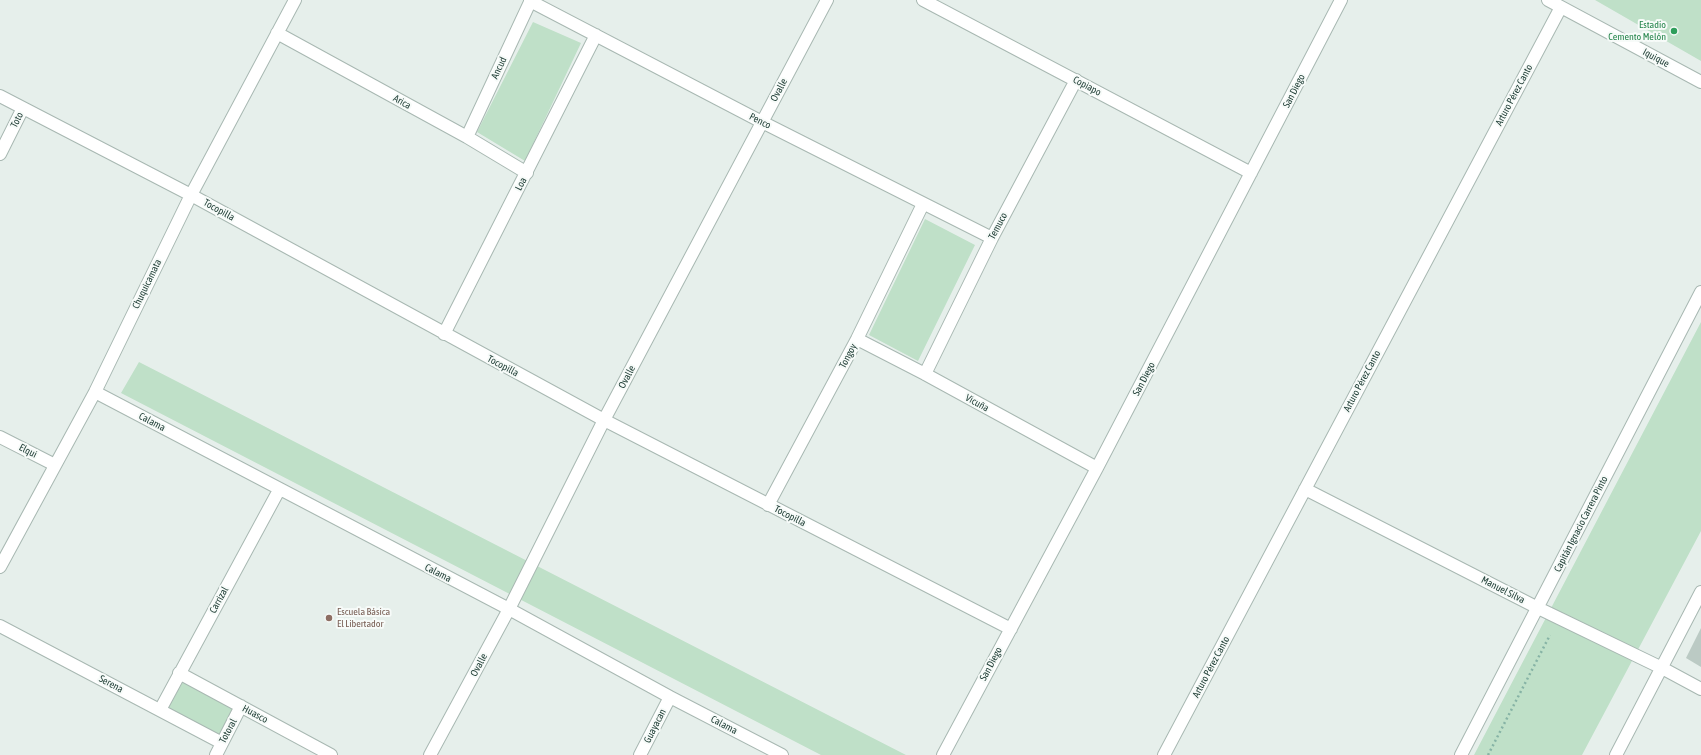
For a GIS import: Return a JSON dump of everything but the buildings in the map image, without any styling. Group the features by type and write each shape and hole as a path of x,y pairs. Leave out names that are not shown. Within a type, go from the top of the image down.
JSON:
{"street":[{"name":"Chuquicamata","path":"0,567 94,392 191,195 276,33 295,0"},
{"name":"Penco","path":"530,0 762,122 992,238"},
{"name":"Ancud","path":"467,137 530,0"},
{"name":"Ovalle","path":"430,755 509,609 604,420 828,0"},
{"name":"Copiapo","path":"923,0 1251,174"},
{"name":"San Diego","path":"943,755 1097,468 1341,0"},
{"name":"Iquique","path":"1548,0 1701,82"},
{"name":"Arturo Pérez Canto","path":"1164,755 1561,7"},
{"name":"Arica","path":"276,33 467,137 527,173"},
{"name":"Loa","path":"444,334 596,35"},
{"name":"Temuco","path":"925,374 992,238 1076,80"},
{"name":"Tocopilla","path":"0,96 191,195 604,420 1011,629"},
{"name":"Toto","path":"0,154 23,108"},
{"name":"Tongoy","path":"768,505 857,339 923,204"},
{"name":"Capitán Ignacio Carrera Pinto","path":"1461,755 1701,292"},
{"name":"Vicuña","path":"857,339 925,374 1097,468"},
{"name":"Calama","path":"94,392 509,609 670,697 782,755"},
{"name":"Elqui","path":"0,437 55,465"},
{"name":"Manuel Silva","path":"1305,489 1701,689"},
{"name":"Carrizal","path":"160,710 279,490"},
{"path":"1616,755 1701,592"},
{"name":"Serena","path":"0,626 222,743"},
{"name":"Huasco","path":"179,673 331,755"},
{"name":"Guayacan","path":"640,755 670,697"},
{"name":"Totoral","path":"216,755 241,706"}],"path":[{"path":"1488,755 1559,618"}],"green space":[{"name":"Estadio Cemento Melón","path":"1595,0 1701,0 1701,61"},
{"path":"533,22 581,43 525,161 477,132"},
{"path":"925,219 975,245 918,361 869,335"},
{"path":"1701,322 1701,531 1582,755 1474,755"},
{"path":"139,362 906,755 821,755 121,393"},
{"path":"184,680 234,706 220,736 168,708"}],"place":[{"name":"Estadio Cemento Melón","path":"1674,31"},
{"name":"Escuela Básica El Libertador","path":"329,618"}]}
